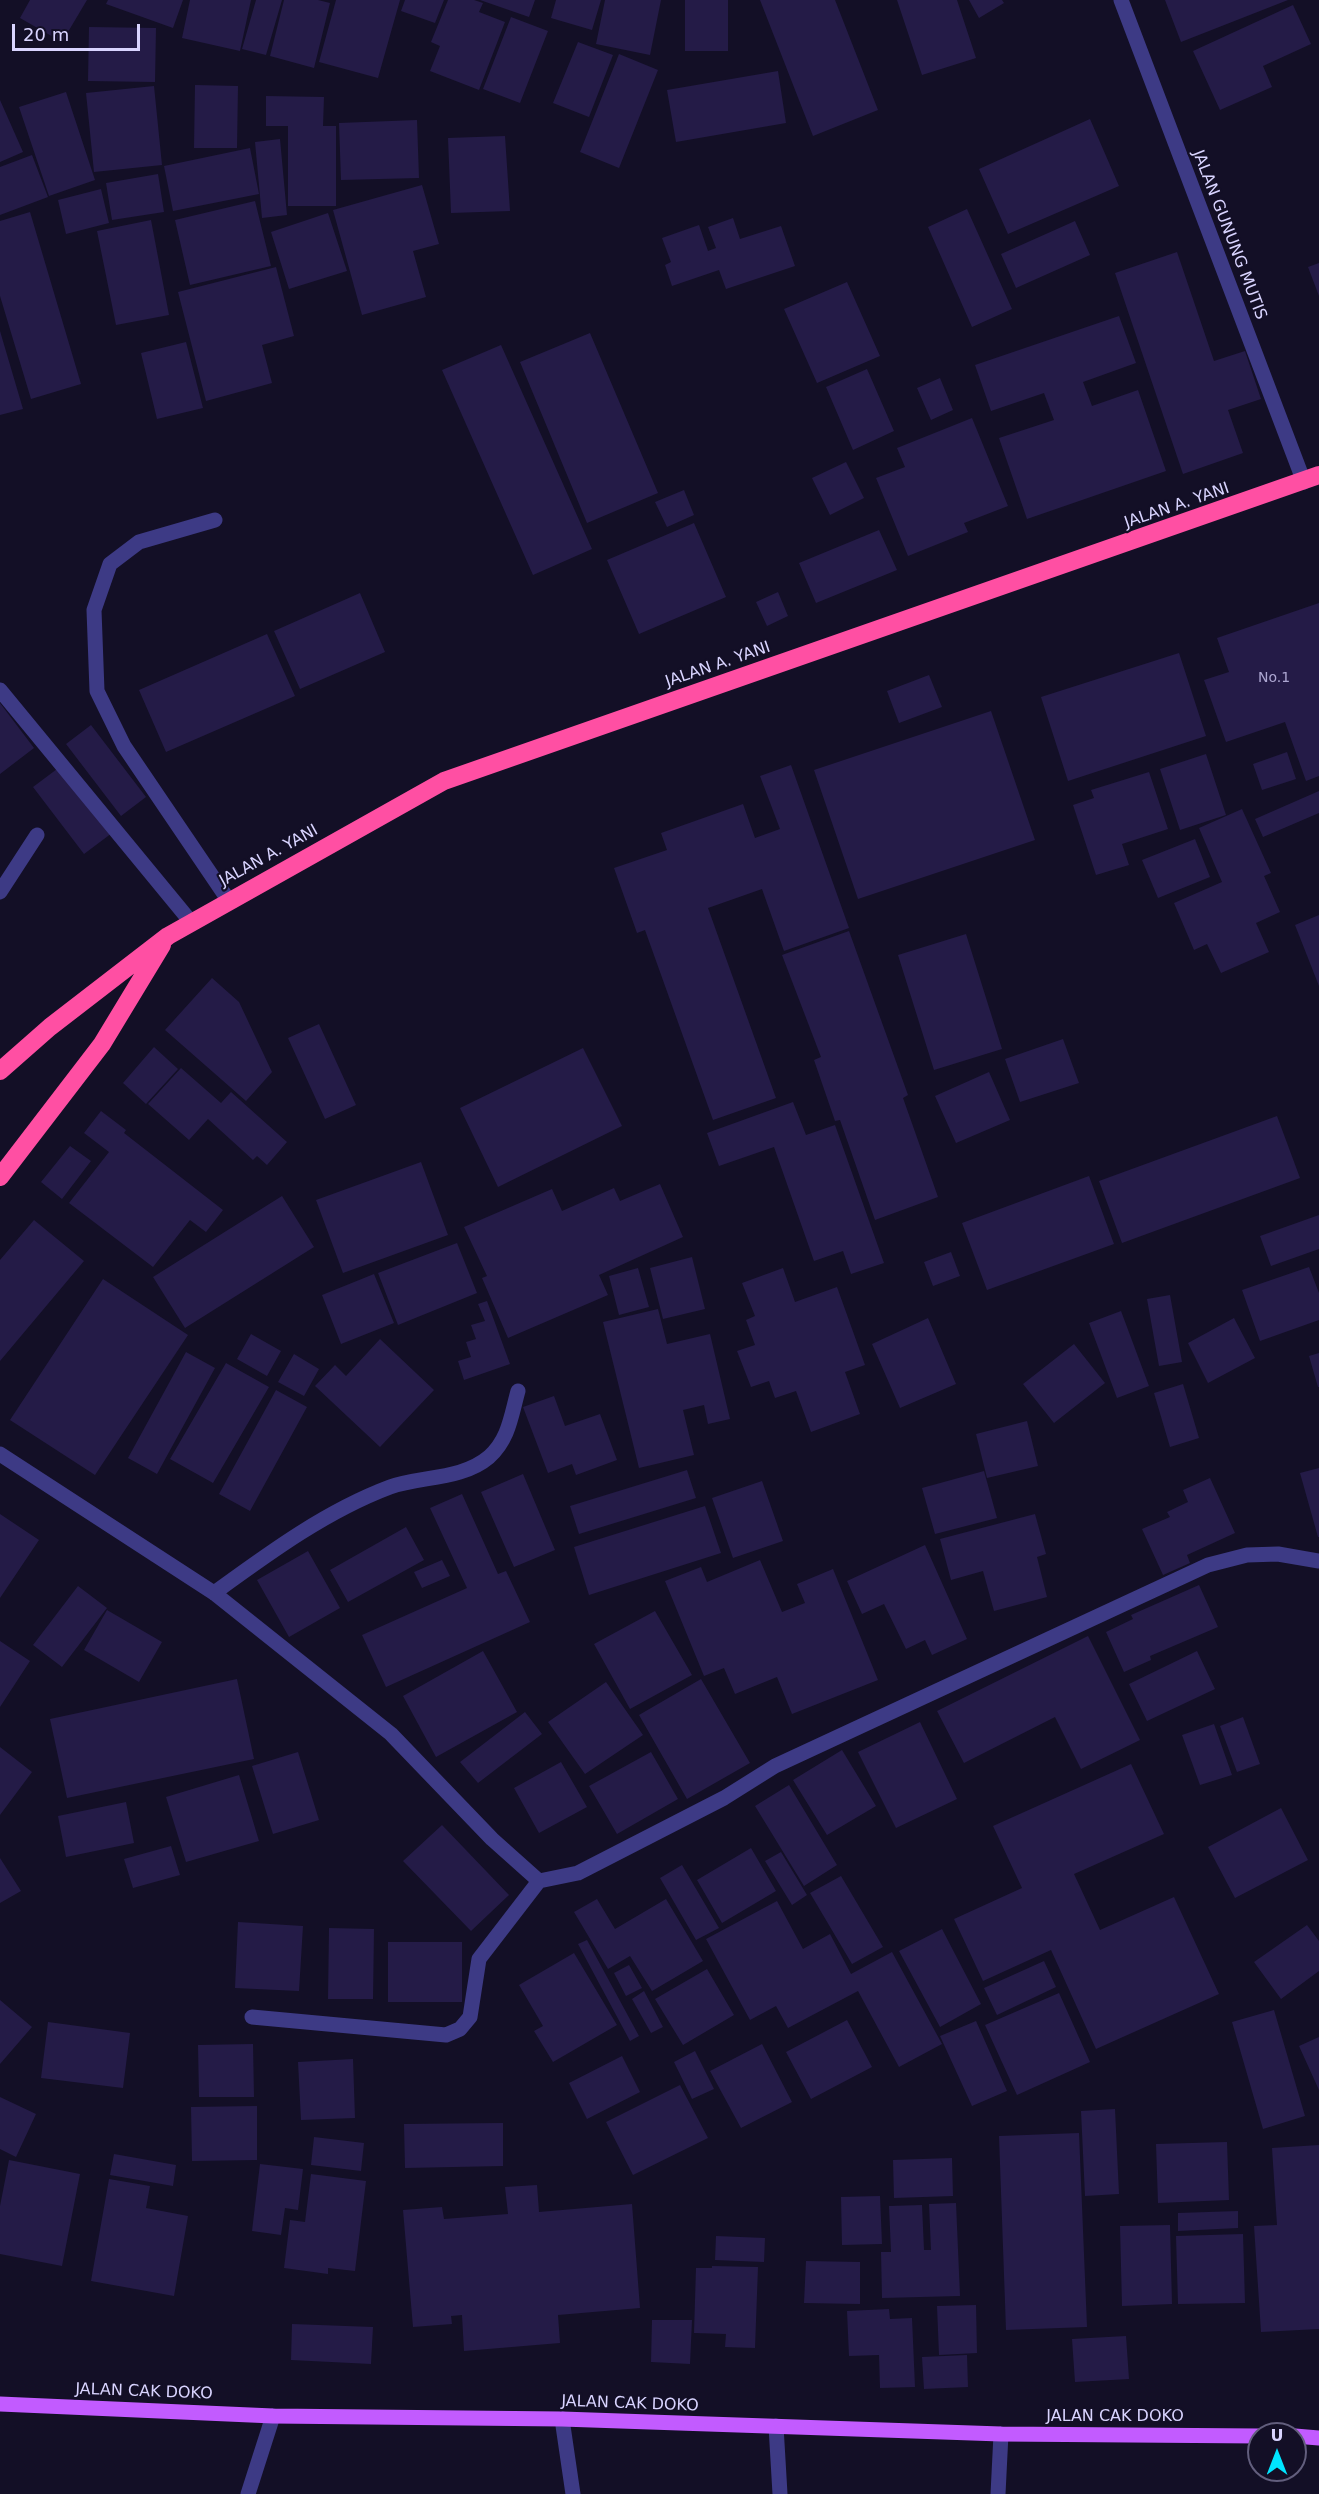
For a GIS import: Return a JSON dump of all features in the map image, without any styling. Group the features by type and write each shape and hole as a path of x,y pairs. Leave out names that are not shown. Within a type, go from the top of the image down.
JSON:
{"highway":[{"name":"JALAN A. YANI","path":"0,1071 50,1028 168,936 444,781 1312,478"},
{"path":"0,1177 102,1044 168,936"}],"main road":[{"name":"JALAN CAK DOKO","path":"0,2404 273,2416 562,2419 1001,2434 1247,2436"}],"street":[{"name":"JALAN GUNUNG MUTIS","path":"1121,0 1312,478"},
{"path":"215,520 139,542 110,564 94,610 96,668 97,691 124,746 229,900"},
{"path":"0,690 191,922"},
{"path":"0,892 37,835"},
{"path":"214,1593 282,1544 351,1505 392,1487 457,1472 488,1458 505,1440 518,1391"},
{"path":"0,1454 214,1593 391,1734 492,1839 539,1881"},
{"path":"252,2017 446,2035 460,2029 470,2018 479,1959 539,1881 578,1873 724,1798 775,1766 1208,1565 1247,1555 1278,1554 1319,1561"},
{"path":"248,2494 273,2416"},
{"path":"562,2419 573,2494"},
{"path":"776,2426 780,2494"},
{"path":"998,2494 1001,2434"}],"building":[{"path":"30,0 87,0 62,42 20,18"},
{"path":"108,0 183,0 173,28 106,4"},
{"path":"190,0 251,0 240,51 182,38"},
{"path":"256,0 282,0 266,55 242,49"},
{"path":"284,0 318,0 330,3 314,68 270,56"},
{"path":"336,0 400,0 378,78 319,62"},
{"path":"405,0 444,0 435,23 401,11"},
{"path":"448,0 474,0 483,3 479,12 505,22 479,90 430,71 440,46 431,42"},
{"path":"480,0 535,0 529,17"},
{"path":"556,0 601,0 592,30 551,18"},
{"path":"605,0 661,0 650,55 596,44"},
{"path":"685,0 728,0 728,51 685,51"},
{"path":"760,0 835,0 878,110 813,136"},
{"path":"897,0 957,0 976,58 922,75"},
{"path":"969,0 1002,0 1004,3 979,18"},
{"path":"1165,0 1288,0 1181,42"},
{"path":"1293,5 1311,44 1263,66 1272,87 1220,110 1193,51"},
{"path":"511,17 548,31 520,103 483,89"},
{"path":"89,27 156,28 155,82 88,81"},
{"path":"578,42 613,55 589,117 553,103"},
{"path":"619,54 658,70 619,168 580,152"},
{"path":"778,71 786,123 676,142 667,90"},
{"path":"195,85 238,86 237,148 194,148"},
{"path":"154,86 162,165 94,172 86,93"},
{"path":"66,92 95,180 49,196 19,107"},
{"path":"266,96 324,97 323,126 336,126 336,206 288,206 288,126 266,126"},
{"path":"0,100 23,152 0,162"},
{"path":"1090,119 1119,186 1008,234 979,169"},
{"path":"417,120 419,178 341,180 339,123"},
{"path":"505,136 510,211 451,213 448,138"},
{"path":"280,139 287,215 262,218 255,142"},
{"path":"250,148 259,194 173,211 164,166"},
{"path":"32,155 48,197 0,215 0,167"},
{"path":"158,174 164,212 112,220 106,183"},
{"path":"422,185 439,244 413,251 426,297 362,315 333,210"},
{"path":"101,189 109,223 66,234 58,200"},
{"path":"255,201 271,266 190,285 175,220"},
{"path":"967,209 1012,309 972,327 928,227"},
{"path":"30,212 81,384 31,399 0,296 0,221"},
{"path":"328,213 347,271 289,289 271,232"},
{"path":"733,218 740,239 781,226 795,266 726,289 719,270 672,286 665,265 671,262 662,238 699,225 708,251 716,248 708,227"},
{"path":"151,220 169,315 116,325 97,231"},
{"path":"1075,221 1090,255 1016,288 1001,254"},
{"path":"1177,252 1214,361 1245,351 1261,399 1228,410 1243,453 1183,474 1115,273"},
{"path":"1319,263 1319,296 1308,267"},
{"path":"276,267 294,336 262,345 272,383 206,401 178,292"},
{"path":"847,282 880,356 817,383 784,309"},
{"path":"1119,316 1136,363 1083,382 1092,406 1138,390 1166,471 1027,519 999,438 1054,420 1044,393 991,411 975,365"},
{"path":"0,331 23,409 0,415"},
{"path":"590,333 658,493 587,523 520,362"},
{"path":"186,342 203,408 157,419 141,353"},
{"path":"501,345 592,549 533,575 442,370"},
{"path":"867,369 894,431 853,450 826,387"},
{"path":"940,378 953,410 931,420 917,388"},
{"path":"972,418 1008,506 964,523 968,532 908,556 876,478 905,467 897,448"},
{"path":"846,462 864,498 830,515 812,478"},
{"path":"684,490 694,515 667,527 655,502"},
{"path":"694,523 726,597 639,634 607,560"},
{"path":"879,530 897,570 816,603 799,563"},
{"path":"778,592 788,616 767,626 756,602"},
{"path":"360,593 385,652 300,689 274,631"},
{"path":"1319,603 1319,776 1306,781 1285,722 1226,742 1204,680 1229,672 1217,638"},
{"path":"267,634 295,696 166,752 139,690"},
{"path":"1179,653 1206,736 1068,781 1041,697"},
{"path":"929,675 942,707 899,723 887,691"},
{"path":"0,703 34,748 0,774"},
{"path":"991,711 1035,840 858,899 814,770"},
{"path":"91,725 146,797 121,816 66,744"},
{"path":"1287,752 1296,779 1262,790 1253,764"},
{"path":"1206,754 1226,815 1180,830 1160,769"},
{"path":"791,765 849,928 784,951 762,889 708,908 776,1098 713,1120 645,930 637,933 614,868 667,850 661,833 743,804 755,838 780,829 760,776"},
{"path":"61,766 112,833 84,854 33,787"},
{"path":"1149,772 1168,829 1122,844 1129,865 1096,875 1073,805 1094,798 1091,790"},
{"path":"1319,791 1319,813 1263,837 1255,819"},
{"path":"1242,809 1271,873 1264,876 1280,912 1256,923 1269,952 1221,973 1207,944 1194,950 1174,903 1222,882 1199,828"},
{"path":"1195,839 1210,877 1158,898 1142,860"},
{"path":"1319,915 1319,986 1295,925"},
{"path":"849,931 908,1095 903,1098 938,1197 875,1220 840,1120 835,1121 814,1060 821,1057 782,955"},
{"path":"966,934 1002,1049 934,1070 898,955"},
{"path":"212,978 239,1002 272,1072 246,1101 165,1030"},
{"path":"319,1024 356,1105 325,1119 288,1038"},
{"path":"1063,1039 1079,1083 1020,1102 1005,1059"},
{"path":"154,1047 178,1069 146,1104 123,1083"},
{"path":"583,1048 622,1126 498,1187 460,1108"},
{"path":"181,1068 221,1103 231,1092 287,1142 267,1165 257,1156 253,1160 208,1119 189,1140 148,1104"},
{"path":"989,1072 1010,1120 956,1143 935,1096"},
{"path":"793,1102 806,1135 835,1125 884,1263 851,1274 843,1251 814,1261 774,1147 719,1166 707,1133"},
{"path":"101,1111 126,1130 124,1133 223,1210 206,1232 190,1220 153,1267 69,1203 109,1152 84,1133"},
{"path":"1277,1116 1300,1178 1122,1243 1099,1181"},
{"path":"70,1146 91,1161 62,1199 41,1182"},
{"path":"421,1162 448,1235 343,1273 316,1200"},
{"path":"1089,1176 1114,1244 987,1290 962,1223"},
{"path":"660,1184 683,1237 599,1275 608,1295 508,1338 482,1278 487,1276 464,1227 552,1189 562,1211 614,1188 620,1201"},
{"path":"282,1196 314,1247 185,1328 153,1277"},
{"path":"1319,1215 1319,1249 1271,1266 1260,1236"},
{"path":"34,1220 84,1261 0,1361 0,1260"},
{"path":"457,1243 477,1293 398,1325 378,1273"},
{"path":"951,1252 960,1276 933,1286 924,1262"},
{"path":"692,1257 705,1309 663,1319 650,1268"},
{"path":"1309,1267 1319,1293 1319,1320 1260,1341 1242,1290"},
{"path":"638,1268 649,1307 619,1315 609,1276"},
{"path":"783,1268 795,1302 837,1287 865,1365 845,1372 860,1414 811,1432 796,1391 775,1398 769,1381 751,1387 737,1351 755,1345 746,1320 755,1316 742,1283"},
{"path":"374,1274 394,1323 341,1344 322,1295"},
{"path":"103,1279 188,1335 95,1475 10,1420"},
{"path":"1170,1295 1182,1362 1159,1366 1147,1299"},
{"path":"487,1301 510,1364 464,1380 458,1361 471,1357 466,1342 476,1339 471,1325 485,1321 478,1304"},
{"path":"658,1309 667,1344 710,1334 730,1419 708,1424 704,1405 683,1410 694,1455 639,1468 603,1322"},
{"path":"1121,1311 1149,1386 1117,1398 1089,1323"},
{"path":"928,1318 956,1384 900,1408 872,1344"},
{"path":"1234,1318 1255,1358 1208,1383 1188,1343"},
{"path":"251,1334 281,1351 267,1376 237,1359"},
{"path":"380,1339 434,1390 380,1447 315,1386 335,1365 346,1376"},
{"path":"1074,1344 1105,1383 1054,1423 1023,1384"},
{"path":"186,1352 215,1368 157,1474 128,1458"},
{"path":"1319,1353 1319,1387 1318,1387 1309,1356"},
{"path":"294,1354 319,1369 304,1396 278,1382"},
{"path":"226,1363 269,1387 213,1483 170,1459"},
{"path":"1183,1384 1199,1438 1170,1447 1154,1393"},
{"path":"276,1390 307,1407 250,1511 219,1494"},
{"path":"554,1396 565,1426 600,1414 617,1460 576,1475 572,1464 548,1473 523,1407"},
{"path":"1027,1421 1038,1466 987,1478 976,1434"},
{"path":"1319,1468 1319,1537 1318,1537 1300,1473"},
{"path":"687,1470 696,1498 579,1534 570,1506"},
{"path":"984,1471 997,1518 935,1534 922,1488"},
{"path":"523,1474 555,1550 514,1567 481,1492"},
{"path":"1210,1478 1235,1533 1187,1555 1190,1563 1163,1575 1142,1529 1170,1517 1167,1512 1188,1502 1183,1490"},
{"path":"762,1481 783,1541 733,1558 712,1498"},
{"path":"462,1494 498,1574 506,1571 530,1622 386,1687 362,1635 467,1588 430,1508"},
{"path":"705,1506 721,1553 589,1595 574,1547"},
{"path":"0,1514 39,1540 0,1598"},
{"path":"1035,1514 1046,1554 1037,1557 1047,1597 994,1611 983,1571 951,1580 940,1539"},
{"path":"406,1527 424,1560 348,1602 330,1570"},
{"path":"925,1545 967,1639 932,1655 925,1640 906,1649 884,1604 862,1614 847,1581"},
{"path":"308,1551 340,1608 289,1637 257,1580"},
{"path":"442,1560 450,1576 422,1588 414,1572"},
{"path":"760,1560 782,1612 805,1603 797,1584 833,1569 878,1680 792,1714 777,1677 735,1694 724,1668 704,1676 665,1581 701,1567 707,1582"},
{"path":"1199,1585 1218,1627 1150,1656 1151,1660 1124,1672 1106,1632 1133,1619 1131,1615"},
{"path":"78,1586 107,1608 62,1667 33,1645"},
{"path":"107,1610 162,1642 139,1682 84,1650"},
{"path":"655,1611 692,1675 630,1709 594,1644"},
{"path":"1088,1636 1140,1740 1081,1769 1055,1717 964,1763 937,1711"},
{"path":"0,1641 30,1661 0,1707"},
{"path":"483,1651 517,1712 436,1757 403,1696"},
{"path":"1197,1651 1215,1689 1147,1721 1129,1684"},
{"path":"237,1679 254,1759 67,1798 50,1719"},
{"path":"701,1679 750,1763 687,1799 639,1715"},
{"path":"606,1682 643,1735 585,1774 548,1722"},
{"path":"525,1712 542,1734 478,1783 460,1762"},
{"path":"1243,1717 1260,1764 1237,1772 1220,1726"},
{"path":"920,1722 957,1799 896,1828 858,1752"},
{"path":"1214,1724 1232,1775 1200,1785 1182,1735"},
{"path":"0,1747 32,1772 0,1815"},
{"path":"842,1750 876,1806 827,1835 793,1780"},
{"path":"298,1752 319,1820 273,1834 252,1766"},
{"path":"651,1752 678,1799 617,1834 589,1786"},
{"path":"561,1762 587,1807 539,1833 514,1788"},
{"path":"1131,1764 1164,1834 1074,1874 1100,1930 1174,1897 1219,1994 1096,2049 1051,1950 983,1981 954,1919 1022,1888 993,1826"},
{"path":"239,1775 259,1841 186,1862 166,1797"},
{"path":"789,1785 837,1865 804,1886 755,1806"},
{"path":"126,1802 134,1843 66,1857 58,1816"},
{"path":"1281,1808 1308,1860 1235,1898 1208,1847"},
{"path":"442,1825 509,1895 471,1931 403,1861"},
{"path":"171,1846 180,1875 133,1888 124,1859"},
{"path":"751,1848 776,1891 722,1923 697,1880"},
{"path":"781,1852 807,1895 792,1905 765,1861"},
{"path":"0,1858 21,1891 0,1903"},
{"path":"682,1865 719,1928 696,1940 660,1878"},
{"path":"841,1876 883,1947 852,1964 810,1893"},
{"path":"597,1899 615,1929 666,1899 703,1961 652,1991 630,1956 608,1969 574,1912"},
{"path":"777,1901 803,1949 830,1934 851,1974 892,1952 942,2044 899,2067 858,1991 788,2028 776,2006 750,2020 706,1939"},
{"path":"238,1922 303,1926 299,1991 235,1988"},
{"path":"1307,1925 1319,1941 1319,1971 1281,1999 1254,1962"},
{"path":"329,1928 374,1929 373,1999 328,1999"},
{"path":"942,1929 981,2004 940,2027 899,1951"},
{"path":"587,1940 639,2036 630,2041 578,1944"},
{"path":"388,1942 462,1942 462,2002 388,2002"},
{"path":"574,1953 617,2025 553,2062 534,2031 543,2026 519,1985"},
{"path":"1044,1961 1056,1987 997,2015 984,1988"},
{"path":"629,1965 642,1988 626,1996 614,1973"},
{"path":"707,1969 734,2015 683,2045 655,1999"},
{"path":"644,1991 663,2027 651,2033 632,1999"},
{"path":"1059,1993 1090,2062 1017,2095 985,2025"},
{"path":"0,2000 32,2027 0,2064"},
{"path":"1274,2010 1305,2116 1263,2129 1232,2022"},
{"path":"847,2020 872,2067 811,2099 786,2052"},
{"path":"976,2021 1007,2091 972,2106 940,2036"},
{"path":"48,2022 130,2033 123,2088 41,2078"},
{"path":"1319,2037 1319,2090 1299,2046"},
{"path":"253,2044 254,2097 199,2097 198,2045"},
{"path":"762,2044 792,2102 741,2128 710,2071"},
{"path":"695,2051 714,2089 692,2099 674,2062"},
{"path":"622,2056 640,2092 587,2119 569,2083"},
{"path":"353,2059 355,2118 301,2120 298,2062"},
{"path":"680,2085 708,2138 633,2175 606,2122"},
{"path":"0,2097 36,2114 16,2157 0,2149"},
{"path":"257,2106 257,2160 192,2161 191,2107"},
{"path":"1115,2109 1119,2194 1085,2196 1081,2111"},
{"path":"503,2123 503,2166 405,2168 404,2124"},
{"path":"1079,2133 1087,2327 1006,2330 999,2136"},
{"path":"314,2137 364,2143 361,2171 311,2165"},
{"path":"1227,2142 1229,2200 1158,2203 1156,2144"},
{"path":"1319,2145 1319,2329 1261,2332 1254,2226 1277,2225 1272,2148"},
{"path":"114,2154 176,2165 173,2186 110,2175"},
{"path":"952,2158 953,2196 894,2198 893,2160"},
{"path":"9,2160 80,2174 62,2266 0,2254 0,2206"},
{"path":"260,2164 303,2169 298,2210 285,2208 281,2235 252,2231"},
{"path":"311,2174 366,2181 355,2271 328,2268 328,2274 284,2268 290,2220 305,2222"},
{"path":"109,2179 150,2186 146,2208 188,2216 174,2296 91,2281"},
{"path":"537,2185 539,2212 632,2204 640,2308 558,2315 560,2343 464,2351 462,2315 451,2316 452,2324 413,2327 403,2210 442,2207 444,2219 508,2214 505,2187"},
{"path":"880,2196 882,2244 842,2245 841,2197"},
{"path":"956,2203 960,2296 882,2298 881,2252 891,2252 889,2206 922,2205 924,2250 931,2250 929,2204"},
{"path":"1238,2211 1238,2228 1178,2231 1178,2213"},
{"path":"1170,2225 1172,2304 1122,2306 1120,2226"},
{"path":"1243,2234 1245,2303 1178,2304 1176,2236"},
{"path":"716,2236 765,2238 764,2262 715,2260"},
{"path":"806,2261 860,2262 860,2304 804,2303"},
{"path":"712,2266 758,2267 755,2348 725,2347 726,2334 694,2333 696,2268 712,2268"},
{"path":"976,2305 977,2353 939,2355 937,2306"},
{"path":"889,2309 890,2319 912,2318 915,2387 880,2388 879,2355 849,2356 847,2311"},
{"path":"652,2320 692,2320 690,2364 651,2362"},
{"path":"292,2324 373,2327 371,2364 291,2360"},
{"path":"1126,2336 1129,2379 1075,2382 1072,2339"},
{"path":"967,2355 968,2387 924,2389 922,2357"}]}
